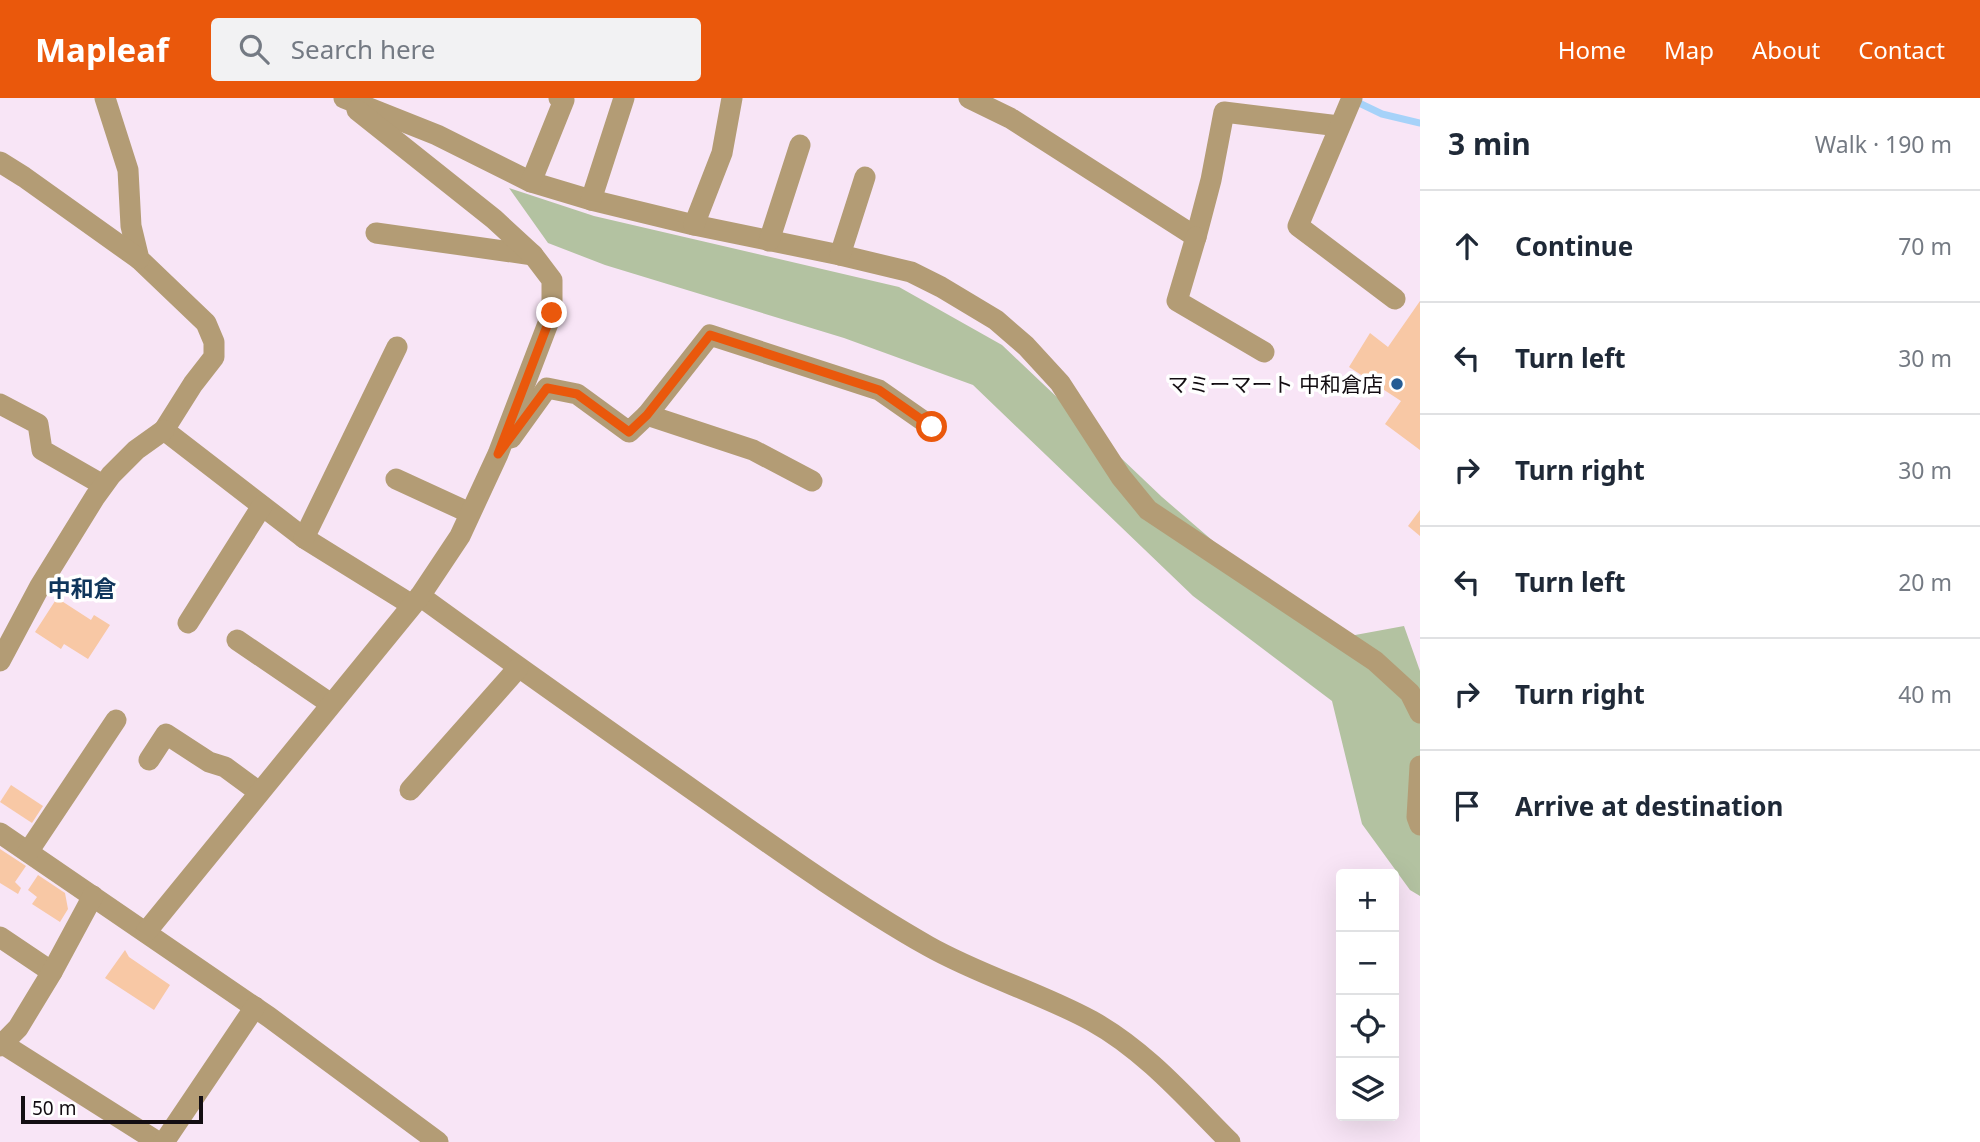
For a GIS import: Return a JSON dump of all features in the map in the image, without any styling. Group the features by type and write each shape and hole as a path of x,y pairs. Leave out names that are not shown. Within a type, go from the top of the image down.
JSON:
{"street":[{"path":"105,98 128,170 131,226 139,259"},
{"path":"345,98 437,135 531,182 694,225 911,272 996,320 1026,346 1060,383 1121,477 1148,510 1375,661 1410,693 1420,713"},
{"path":"146,932 416,600 460,536 498,454 552,313 552,279 533,255 494,219 371,122 345,98"},
{"path":"531,182 564,100 559,98"},
{"path":"591,200 624,98"},
{"path":"694,225 722,153 732,98"},
{"path":"969,98 1010,118 1196,237"},
{"path":"1352,98 1298,226 1395,299"},
{"path":"1264,352 1177,301 1211,180 1224,112 1339,126"},
{"path":"769,241 800,145"},
{"path":"0,162 139,259 206,323 214,342 214,357 164,430 136,450 103,485 40,586 0,661"},
{"path":"840,255 865,177"},
{"path":"376,233 533,255"},
{"path":"498,454 547,388 577,394 629,432 647,415 710,335 879,390 932,427"},
{"path":"304,538 397,347"},
{"path":"0,404 38,424 42,450 103,485"},
{"path":"647,415 753,450 812,481"},
{"path":"164,430 304,538 416,600 737,821 929,946 984,975 1093,1021 1135,1050 1185,1093 1230,1142"},
{"path":"396,479 470,513"},
{"path":"188,622 262,506"},
{"path":"237,640 331,704"},
{"path":"410,790 518,668"},
{"path":"28,852 116,720"},
{"path":"149,761 166,734 209,762 225,767 259,792"},
{"path":"1420,766 1417,817 1420,825"},
{"path":"0,833 255,1007 438,1142"},
{"path":"93,897 18,1028 1,1044 158,1142"},
{"path":"0,937 52,972"},
{"path":"164,1142 255,1007"}],"green space":[{"path":"509,188 594,216 899,287 1002,345 1162,497 1328,640 1404,626 1420,671 1420,896 1410,890 1399,875 1399,869 1395,869 1362,824 1332,701 1193,596 973,385 844,338 605,265 548,243"}],"building":[{"name":"マミーマート 中和倉店","path":"1420,301 1420,450 1385,424 1401,401 1349,367 1370,333 1388,347"},
{"path":"1420,510 1420,536 1408,526"},
{"path":"57,598 91,620 94,615 110,625 88,659 64,644 61,649 35,632"},
{"path":"11,785 43,806 32,823 0,802"},
{"path":"0,849 26,866 15,882 21,888 18,894 0,883"},
{"path":"38,875 65,893 68,909 60,922 32,904 37,897 28,890"},
{"path":"125,950 129,957 170,985 154,1010 105,978"}],"waterway":[{"path":"1355,101 1382,114 1420,123"}],"place":[{"name":"マミーマート 中和倉店","path":"1397,384"}],"district":[{"name":"中和倉","path":"82,588"}],"route":[{"path":"552,313 498,454 547,388 577,394 629,432 647,415 710,335 879,390 932,427"}]}
